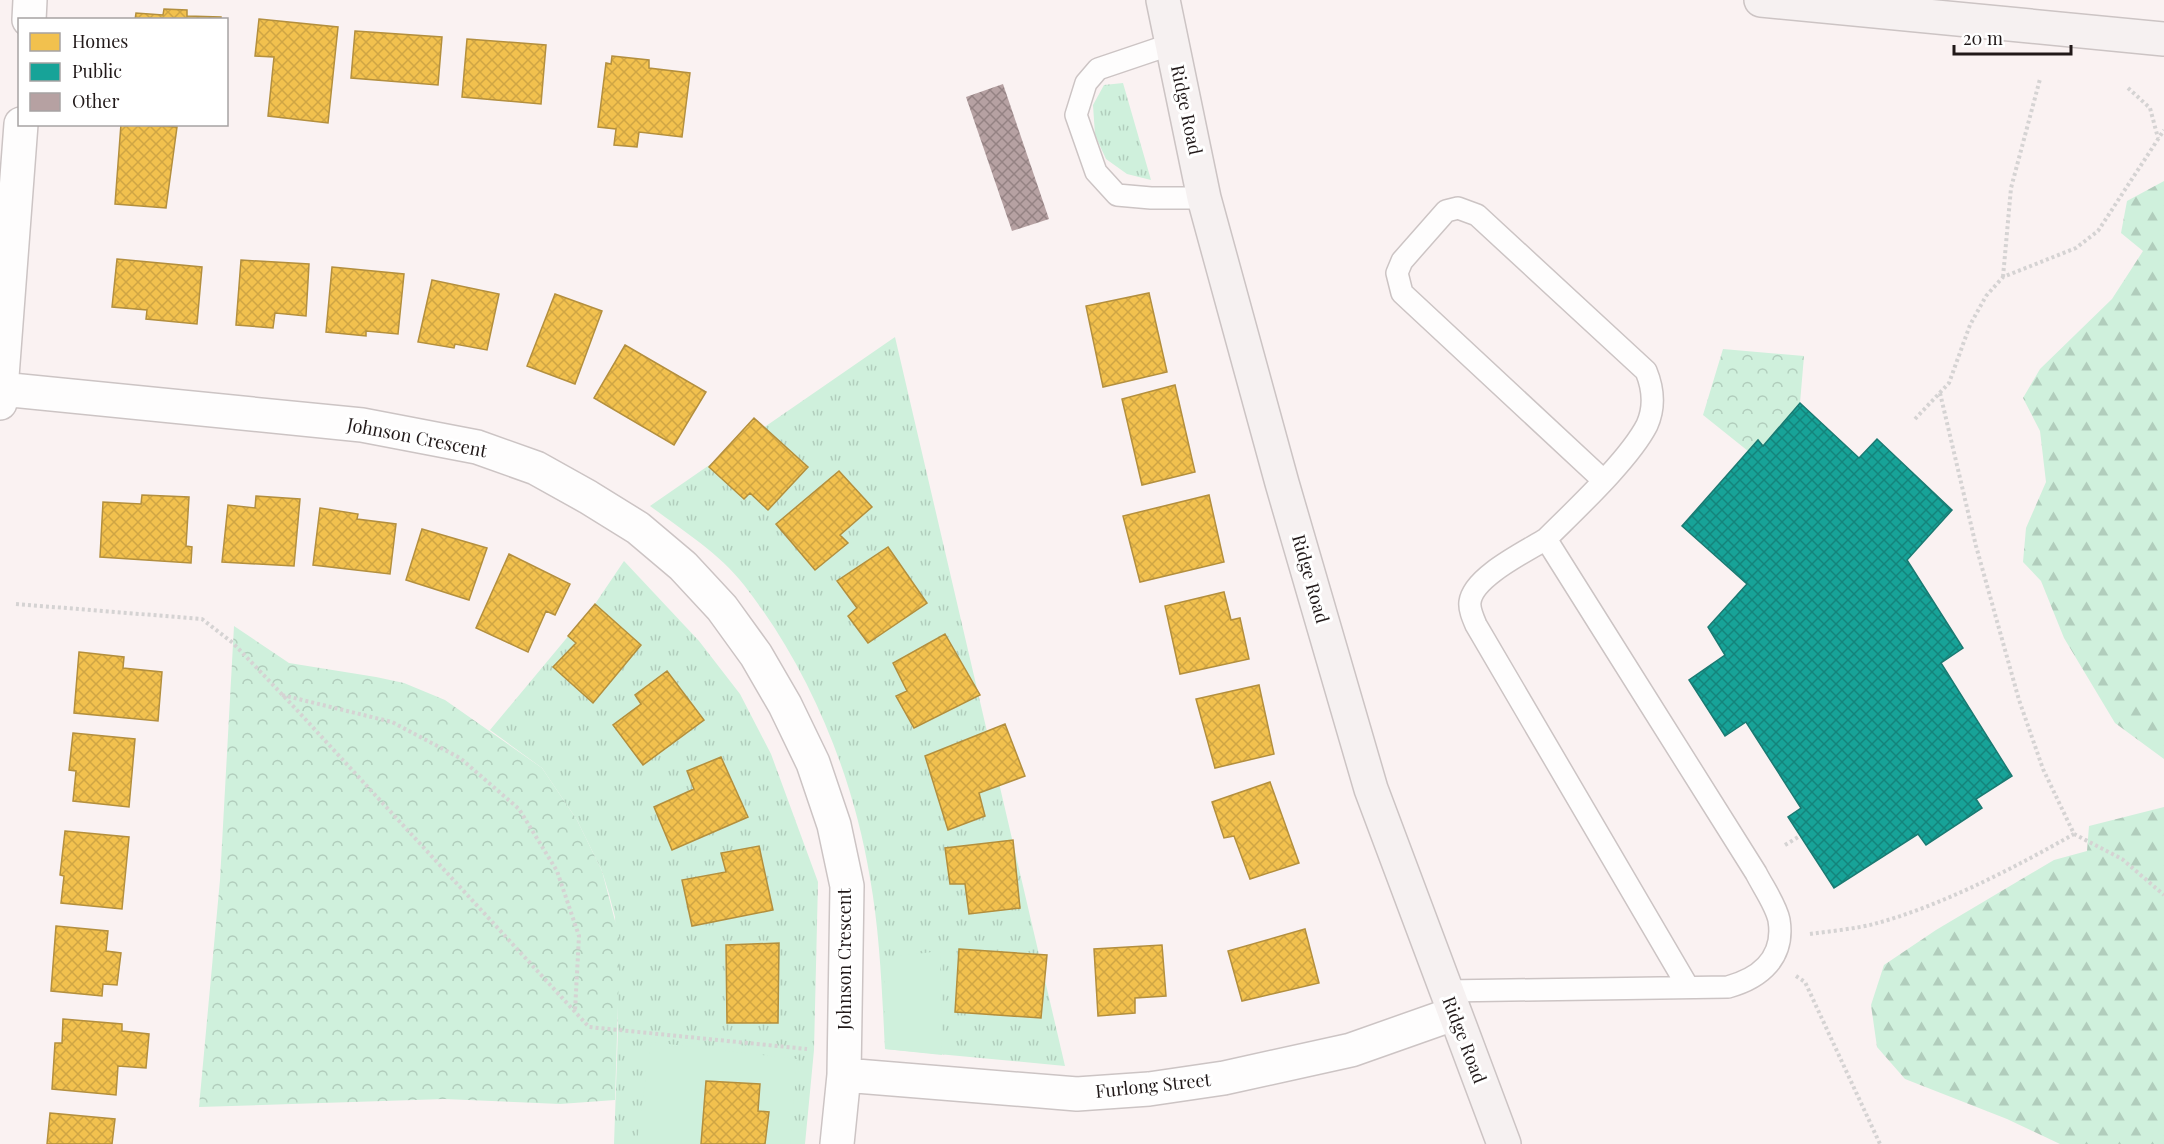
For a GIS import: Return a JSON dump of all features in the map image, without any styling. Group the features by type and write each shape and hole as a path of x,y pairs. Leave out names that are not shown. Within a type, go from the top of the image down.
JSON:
{"street":[{"path":"28,18 30,0"},
{"name":"Ridge Road","path":"1163,0 1204,198 1285,494 1371,789 1504,1144"},
{"path":"1761,0 2164,39"},
{"path":"1,396 21,126"},
{"name":"Johnson Crescent","path":"1,396 362,425 477,447 536,468 638,528 683,567 722,608 756,656 785,705 813,763 834,825 847,886 844,1064 837,1144"},
{"name":"Furlong Street","path":"844,1064 1077,1094 1149,1089 1224,1078 1351,1050 1450,1003"}],"lane":[{"path":"1172,44 1098,69 1086,83 1076,115 1096,172 1117,195 1151,198 1204,198"},
{"path":"1603,480 1401,293 1397,273 1402,261 1446,211 1458,208 1477,215 1646,371 1653,396 1647,424 1632,448 1603,480 1546,539 1479,584 1470,604 1476,625 1688,987"},
{"path":"1450,1003 1688,987 1728,987 1757,975 1770,965 1776,951 1779,918 1756,873 1546,539"}],"path":[{"path":"2003,277 2010,188 2040,79"},
{"path":"2128,88 2150,108 2158,139"},
{"path":"1915,419 1949,383 1970,325 1986,296 2003,277 2076,248 2098,231 2164,130"},
{"path":"1940,393 1976,546 2019,700 2043,769 2074,834 2122,860 2164,895"},
{"path":"16,604 202,620 233,643 589,1027 844,1064"},
{"path":"281,695 392,722 460,758 519,809 557,871 579,936 575,1012"},
{"path":"1801,936 1874,924 2023,863 2074,834"},
{"path":"1785,845 1800,836"},
{"path":"1793,974 1805,982 1880,1144"}],"green space":[{"path":"1123,83 1151,180 1127,174 1106,159 1095,135 1093,105 1104,85"},
{"path":"2164,181 2164,759 2115,723 2064,638 2041,581 2023,562 2026,528 2046,482 2040,431 2023,398 2040,369 2112,299 2143,251 2121,233 2127,201"},
{"path":"895,337 1065,1066 885,1049 882,985 870,878 852,800 825,724 789,651 744,585 712,552 650,506"},
{"path":"1723,349 1804,356 1800,403 1763,446 1758,441 1748,451 1703,415"},
{"path":"624,561 699,641 740,694 771,754 818,882 814,1050 805,1144 614,1144 618,1030 615,917 609,894 602,871 577,820 542,768 490,730 595,604"},
{"path":"234,626 289,663 404,683 445,700 542,768 577,820 602,871 620,940 615,1100 560,1104 444,1099 199,1107 220,880"},
{"path":"2164,807 2164,1144 2060,1144 2007,1119 1905,1079 1877,1047 1871,1005 1884,965 1936,930 2054,860 2087,851 2089,826"},
{"path":"940,951 942,1055 885,1049 884,958"},
{"path":"651,1042 797,1059 790,1144 637,1142"}],"building: Homes":[{"path":"164,9 187,10 187,16 221,18 135,18 136,13 163,15"},
{"path":"259,19 338,27 328,123 268,116 274,57 255,56"},
{"path":"355,31 442,37 438,85 351,78"},
{"path":"467,39 546,45 541,104 462,97"},
{"path":"612,56 649,60 649,68 690,73 682,137 639,132 637,147 614,145 616,129 598,127 606,63 611,64"},
{"path":"121,126 177,127 166,208 115,204"},
{"path":"117,259 202,267 197,324 146,319 147,310 112,307"},
{"path":"241,260 309,264 306,316 275,313 273,328 236,325"},
{"path":"332,267 404,274 398,334 366,331 366,336 326,332"},
{"path":"432,280 499,294 487,350 455,344 454,348 418,342"},
{"path":"1149,293 1167,372 1103,387 1086,306"},
{"path":"555,294 602,311 575,384 527,366"},
{"path":"625,345 706,392 674,445 594,398"},
{"path":"1175,385 1195,472 1142,485 1122,399"},
{"path":"754,418 808,467 768,510 750,493 744,499 709,467"},
{"path":"839,471 872,507 840,535 848,543 815,570 776,524"},
{"path":"142,495 189,497 186,546 192,547 191,563 100,557 103,502 141,504"},
{"path":"1209,495 1224,562 1140,582 1123,516"},
{"path":"256,496 300,499 294,566 222,562 228,505 255,508"},
{"path":"320,508 358,514 357,519 396,524 390,574 313,565"},
{"path":"422,529 487,548 469,600 406,580"},
{"path":"888,547 927,603 868,643 848,616 857,608 837,581"},
{"path":"509,554 570,584 555,615 546,611 528,652 476,628"},
{"path":"1224,592 1231,620 1240,618 1249,659 1180,674 1165,606"},
{"path":"595,604 641,645 593,703 553,667 576,643 568,636"},
{"path":"945,634 980,695 914,728 896,696 907,691 893,663"},
{"path":"79,652 124,657 123,668 162,672 158,721 74,713"},
{"path":"667,671 704,720 643,765 613,725 641,704 635,695"},
{"path":"1259,685 1274,754 1215,768 1196,699"},
{"path":"1005,724 1025,776 979,793 985,816 948,830 925,756"},
{"path":"73,733 135,739 129,807 73,801 76,771 69,770"},
{"path":"721,757 748,817 672,850 654,807 694,789 687,771"},
{"path":"1270,782 1299,863 1250,879 1234,836 1224,838 1212,802"},
{"path":"65,831 129,837 122,909 61,903 64,876 60,875"},
{"path":"1013,840 1020,908 969,914 965,884 950,884 945,848"},
{"path":"759,846 773,910 692,926 682,880 726,872 721,853"},
{"path":"56,926 108,931 106,951 121,953 117,985 103,984 102,996 51,991"},
{"path":"1305,929 1319,983 1242,1001 1228,951"},
{"path":"779,943 778,1023 727,1023 726,945"},
{"path":"1162,945 1166,996 1135,998 1135,1013 1098,1016 1094,949"},
{"path":"959,949 1047,955 1041,1018 955,1012"},
{"path":"63,1019 122,1024 122,1031 149,1034 146,1068 118,1066 116,1095 52,1089 55,1043 62,1043"},
{"path":"706,1081 760,1084 758,1111 769,1112 765,1144 701,1144"},
{"path":"50,1113 115,1119 112,1144 47,1144"}],"building: Public":[{"path":"1800,403 1859,458 1877,439 1952,510 1907,560 1963,648 1941,663 2012,776 1976,799 1982,808 1926,845 1918,834 1834,888 1788,817 1801,808 1746,722 1725,736 1689,680 1725,655 1708,627 1747,584 1682,526 1758,440 1763,446"}],"building: Other":[{"path":"1003,84 1049,219 1012,231 966,97"}]}
